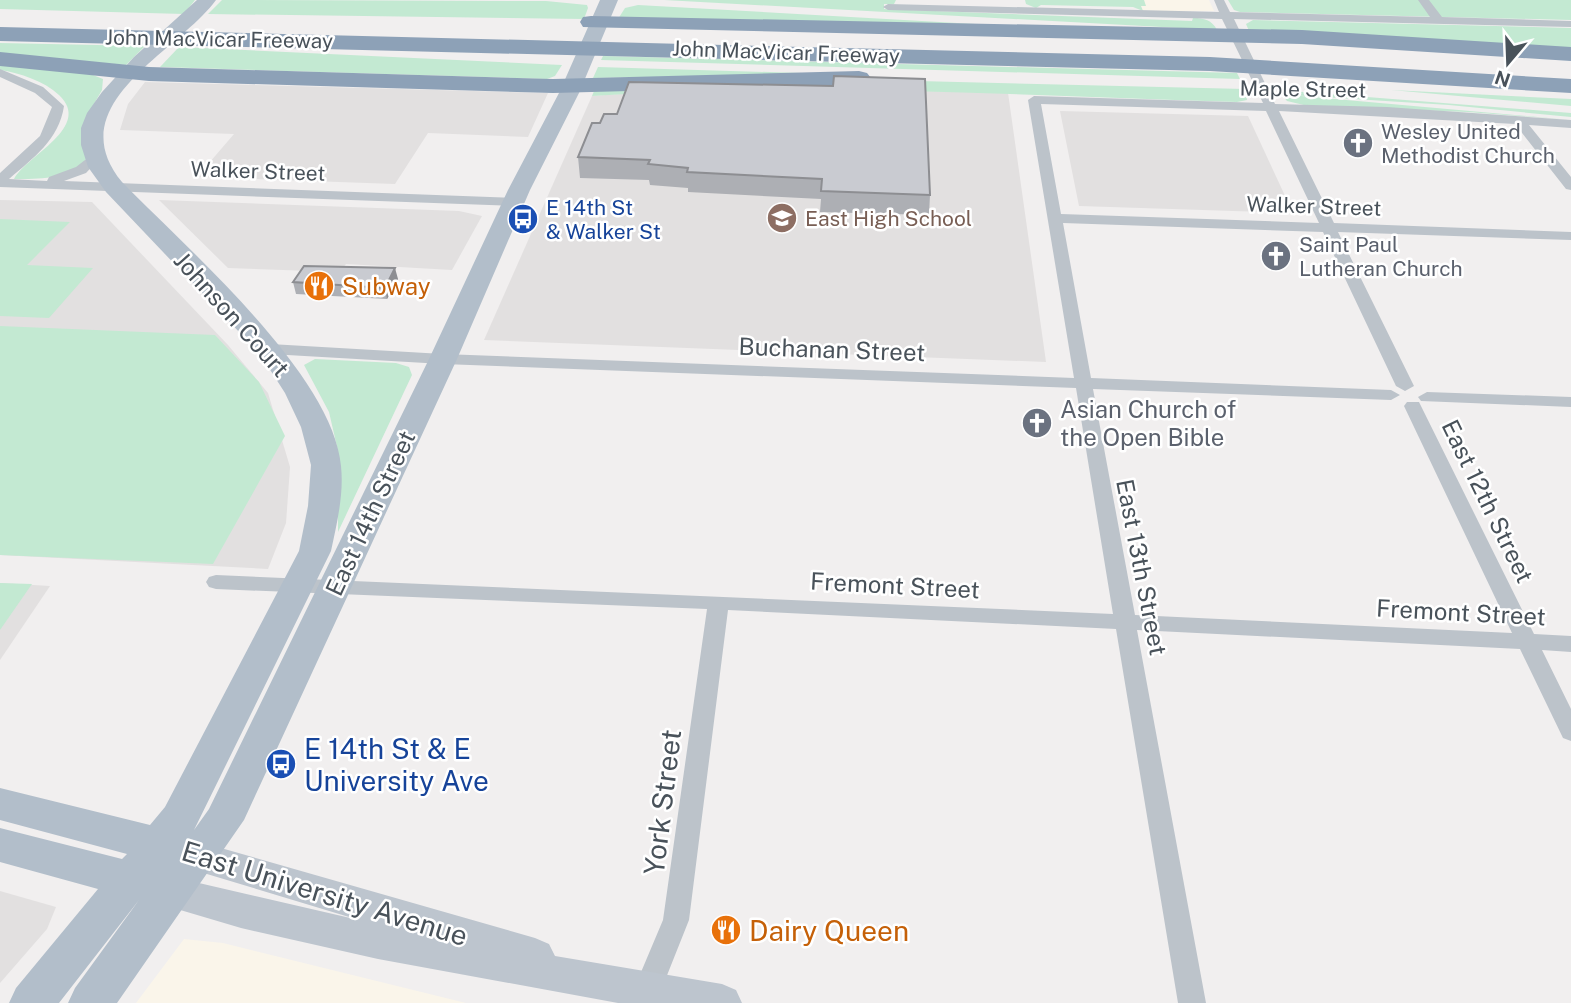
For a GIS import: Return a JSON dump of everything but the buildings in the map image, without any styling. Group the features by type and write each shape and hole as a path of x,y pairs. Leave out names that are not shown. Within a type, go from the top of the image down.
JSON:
{"highway":[{"path":"609,4 628,1"},
{"path":"666,3 1152,32"},
{"name":"John MacVicar Freeway","path":"0,18 136,22 233,34 1210,64 1571,86"},
{"path":"233,34 346,21"},
{"path":"575,21 1152,32 1395,41 1571,54"},
{"name":"John MacVicar Freeway","path":"0,34 119,37 233,34 1263,49 1385,54 1571,69"},
{"path":"233,34 349,50 580,62 1571,95"},
{"path":"0,59 130,73 574,79 1025,76"},
{"path":"1151,79 1571,110"}],"main road":[{"path":"94,157 92,126 106,101 130,73 207,0"},
{"name":"East 14th Street","path":"91,1003 200,857 224,820 609,4"},
{"name":"Johnson Court","path":"94,157 114,187 270,349 288,374 316,427 326,465 324,506 314,551 297,587"},
{"name":"East 14th Street","path":"32,1003 179,819 297,587"},
{"name":"East University Avenue","path":"0,804 159,844 645,996"},
{"name":"East University Avenue","path":"0,845 130,878 173,893 278,922 645,996 722,1003"}],"street":[{"path":"1219,0 1329,228 1402,404 1571,402"},
{"path":"1423,0 1439,21"},
{"path":"888,7 1229,21 1571,24"},
{"path":"0,73 39,90 58,106 58,121 49,135 0,182"},
{"name":"Maple Street","path":"1034,100 1268,102 1571,124"},
{"name":"East 13th Street","path":"1034,100 1081,384 1127,622 1192,1003"},
{"path":"1518,120 1571,186"},
{"path":"32,184 81,170 94,157"},
{"name":"Walker Street","path":"0,182 514,202"},
{"name":"Walker Street","path":"1055,218 1571,236"},
{"name":"Buchanan Street","path":"270,349 443,359 1081,384 1398,391"},
{"name":"East 12th Street","path":"1420,402 1571,732"},
{"name":"Fremont Street","path":"216,582 718,602 1571,644"},
{"name":"York Street","path":"645,996 676,920 718,602"}],"shaded area":[{"path":"1138,0 1209,0 1214,11 1143,11"},
{"path":"145,82 548,93 528,137 428,133 395,184 197,177 234,134 120,130 128,104"},
{"name":"East High School","path":"840,89 1008,93 1046,362 484,340 592,96 664,91"},
{"path":"1060,111 1248,116 1293,213 1079,206"},
{"path":"0,200 92,202 228,345 268,393 290,467 286,523 268,569 0,555"},
{"path":"159,200 459,211 482,216 452,270 346,264 340,272 228,268"},
{"path":"0,583 50,586 0,660"},
{"path":"0,891 56,907 47,929 0,983"},
{"path":"184,939 223,943 466,1003 136,1003"}],"green space":[{"path":"0,0 195,0 184,14 0,9"},
{"path":"222,0 546,1 587,5 588,8 584,19 208,14"},
{"path":"664,0 896,0 894,4 884,4 884,9 1192,21 1197,18 1210,22 1217,30"},
{"path":"1025,0 1144,0 1146,6 1141,6 1143,11 1133,7 1041,5 1036,8 1026,4"},
{"path":"1228,0 1571,0 1571,20 1240,12 1234,10"},
{"path":"638,5 975,24 618,19 625,8"},
{"path":"1253,20 1571,28 1571,51 1249,31 1246,24"},
{"path":"0,43 145,46 126,65 0,54"},
{"path":"179,47 562,65 555,76 547,79 160,67"},
{"path":"603,56 1237,73 1240,79 601,60"},
{"path":"0,63 88,73 103,79 102,90 91,109 86,159 80,166 53,177 14,179 63,129 68,118 67,107 59,95 46,86 24,76 0,70"},
{"path":"598,67 834,74 593,78"},
{"path":"918,81 1245,89 1247,100 1237,102 834,90 592,96 594,91"},
{"path":"1278,90 1571,113 1571,117 1449,105 1290,95 1571,120 1468,112 1308,106 1287,101"},
{"path":"1391,90 1571,99 1571,106 1549,104"},
{"path":"0,219 70,222 27,265 93,268 49,318 0,316"},
{"path":"0,326 215,335 259,382 285,436 213,564 0,555"},
{"path":"315,359 396,363 409,367 412,375 338,532 338,451 329,412 304,365"},
{"path":"0,583 32,584 0,630"}],"place":[{"name":"Wesley United Methodist Church","path":"1358,143"},
{"name":"East High School","path":"782,218"},
{"name":"E 14th St & Walker St","path":"523,219"},
{"name":"Saint Paul Lutheran Church","path":"1276,256"},
{"name":"Subway","path":"319,286"},
{"name":"Asian Church of the Open Bible","path":"1037,423"},
{"name":"E 14th St & E University Ave","path":"281,764"},
{"name":"Dairy Queen","path":"726,930"}]}
